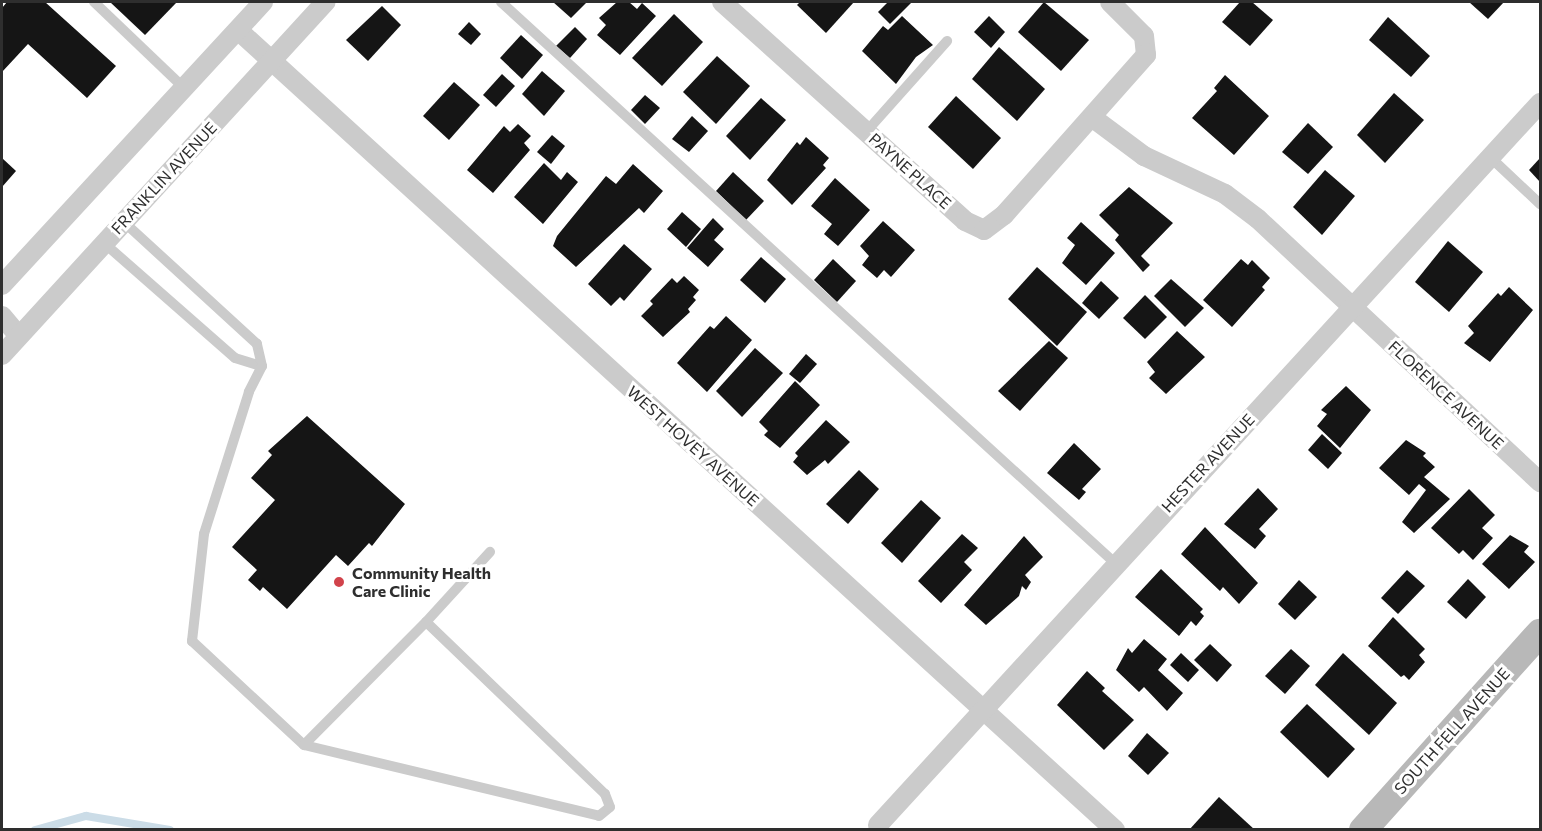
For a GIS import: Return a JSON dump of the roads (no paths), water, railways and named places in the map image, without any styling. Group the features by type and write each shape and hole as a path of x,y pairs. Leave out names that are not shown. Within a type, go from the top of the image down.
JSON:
{"street":[{"path":"2,285 263,2"},
{"name":"FRANKLIN AVENUE","path":"2,355 326,2"},
{"name":"PAYNE PLACE","path":"722,2 965,221 984,230 1004,215 1138,68 1148,47 1139,30 1110,2"},
{"name":"WEST HOVEY AVENUE","path":"238,30 1115,830"},
{"name":"HESTER AVENUE","path":"878,825 1540,103"},
{"path":"1093,118 1144,156 1225,194 1258,219 1352,307"},
{"name":"FLORENCE AVENUE","path":"1352,307 1540,482"},
{"path":"2,316 19,336"},
{"name":"SOUTH FELL AVENUE","path":"1363,830 1540,633"}],"lane":[{"path":"94,2 184,88"},
{"path":"501,2 1116,564"},
{"path":"866,132 947,41"},
{"path":"1490,157 1540,204"},
{"path":"124,222 257,344 262,366 249,392 204,534 192,641 304,745 599,816 610,807 605,794 426,622"},
{"path":"104,243 235,358 262,366"},
{"path":"304,745 426,622 490,552"}],"waterway":[{"path":"35,830 86,816 170,830"}],"place":[{"name":"Community Health Care Clinic","path":"339,582"}]}
